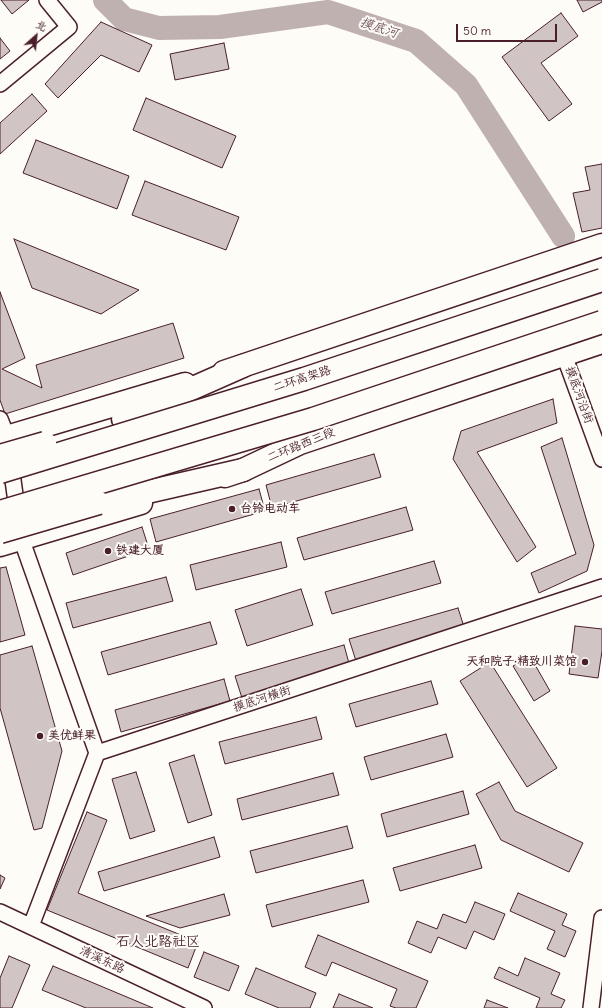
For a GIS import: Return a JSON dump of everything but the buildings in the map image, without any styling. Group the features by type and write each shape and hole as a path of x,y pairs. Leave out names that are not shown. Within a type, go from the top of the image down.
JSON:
{"main road":[{"path":"2,438 243,366 602,245"},
{"name":"二环高架路","path":"0,472 304,379 602,280"},
{"path":"0,512 313,419 602,322"},
{"name":"二环路西三段","path":"0,545 158,498 243,470 300,443 602,342"},
{"path":"2,438 123,419 243,366"},
{"path":"0,532 99,502 243,470"}],"street":[{"path":"0,84 68,27 47,0"},
{"name":"摸底河沿街","path":"564,355 602,459"},
{"path":"2,438 21,538 97,754 30,926"},
{"name":"摸底河横街","path":"97,754 602,586"},
{"name":"清溪东路","path":"0,912 204,1008"},
{"path":"591,1008 602,918"}],"waterway":[{"name":"摸底河","path":"105,0 124,19 159,28 220,27 328,12 416,41 466,85 563,236"}],"place":[{"name":"台铃电动车","path":"232,509"},
{"name":"铁建大厦","path":"108,551"},
{"name":"天和院子·精致川菜馆","path":"585,662"},
{"name":"美优鲜果","path":"40,736"}],"district":[{"name":"石人北路社区","path":"158,942"}]}
